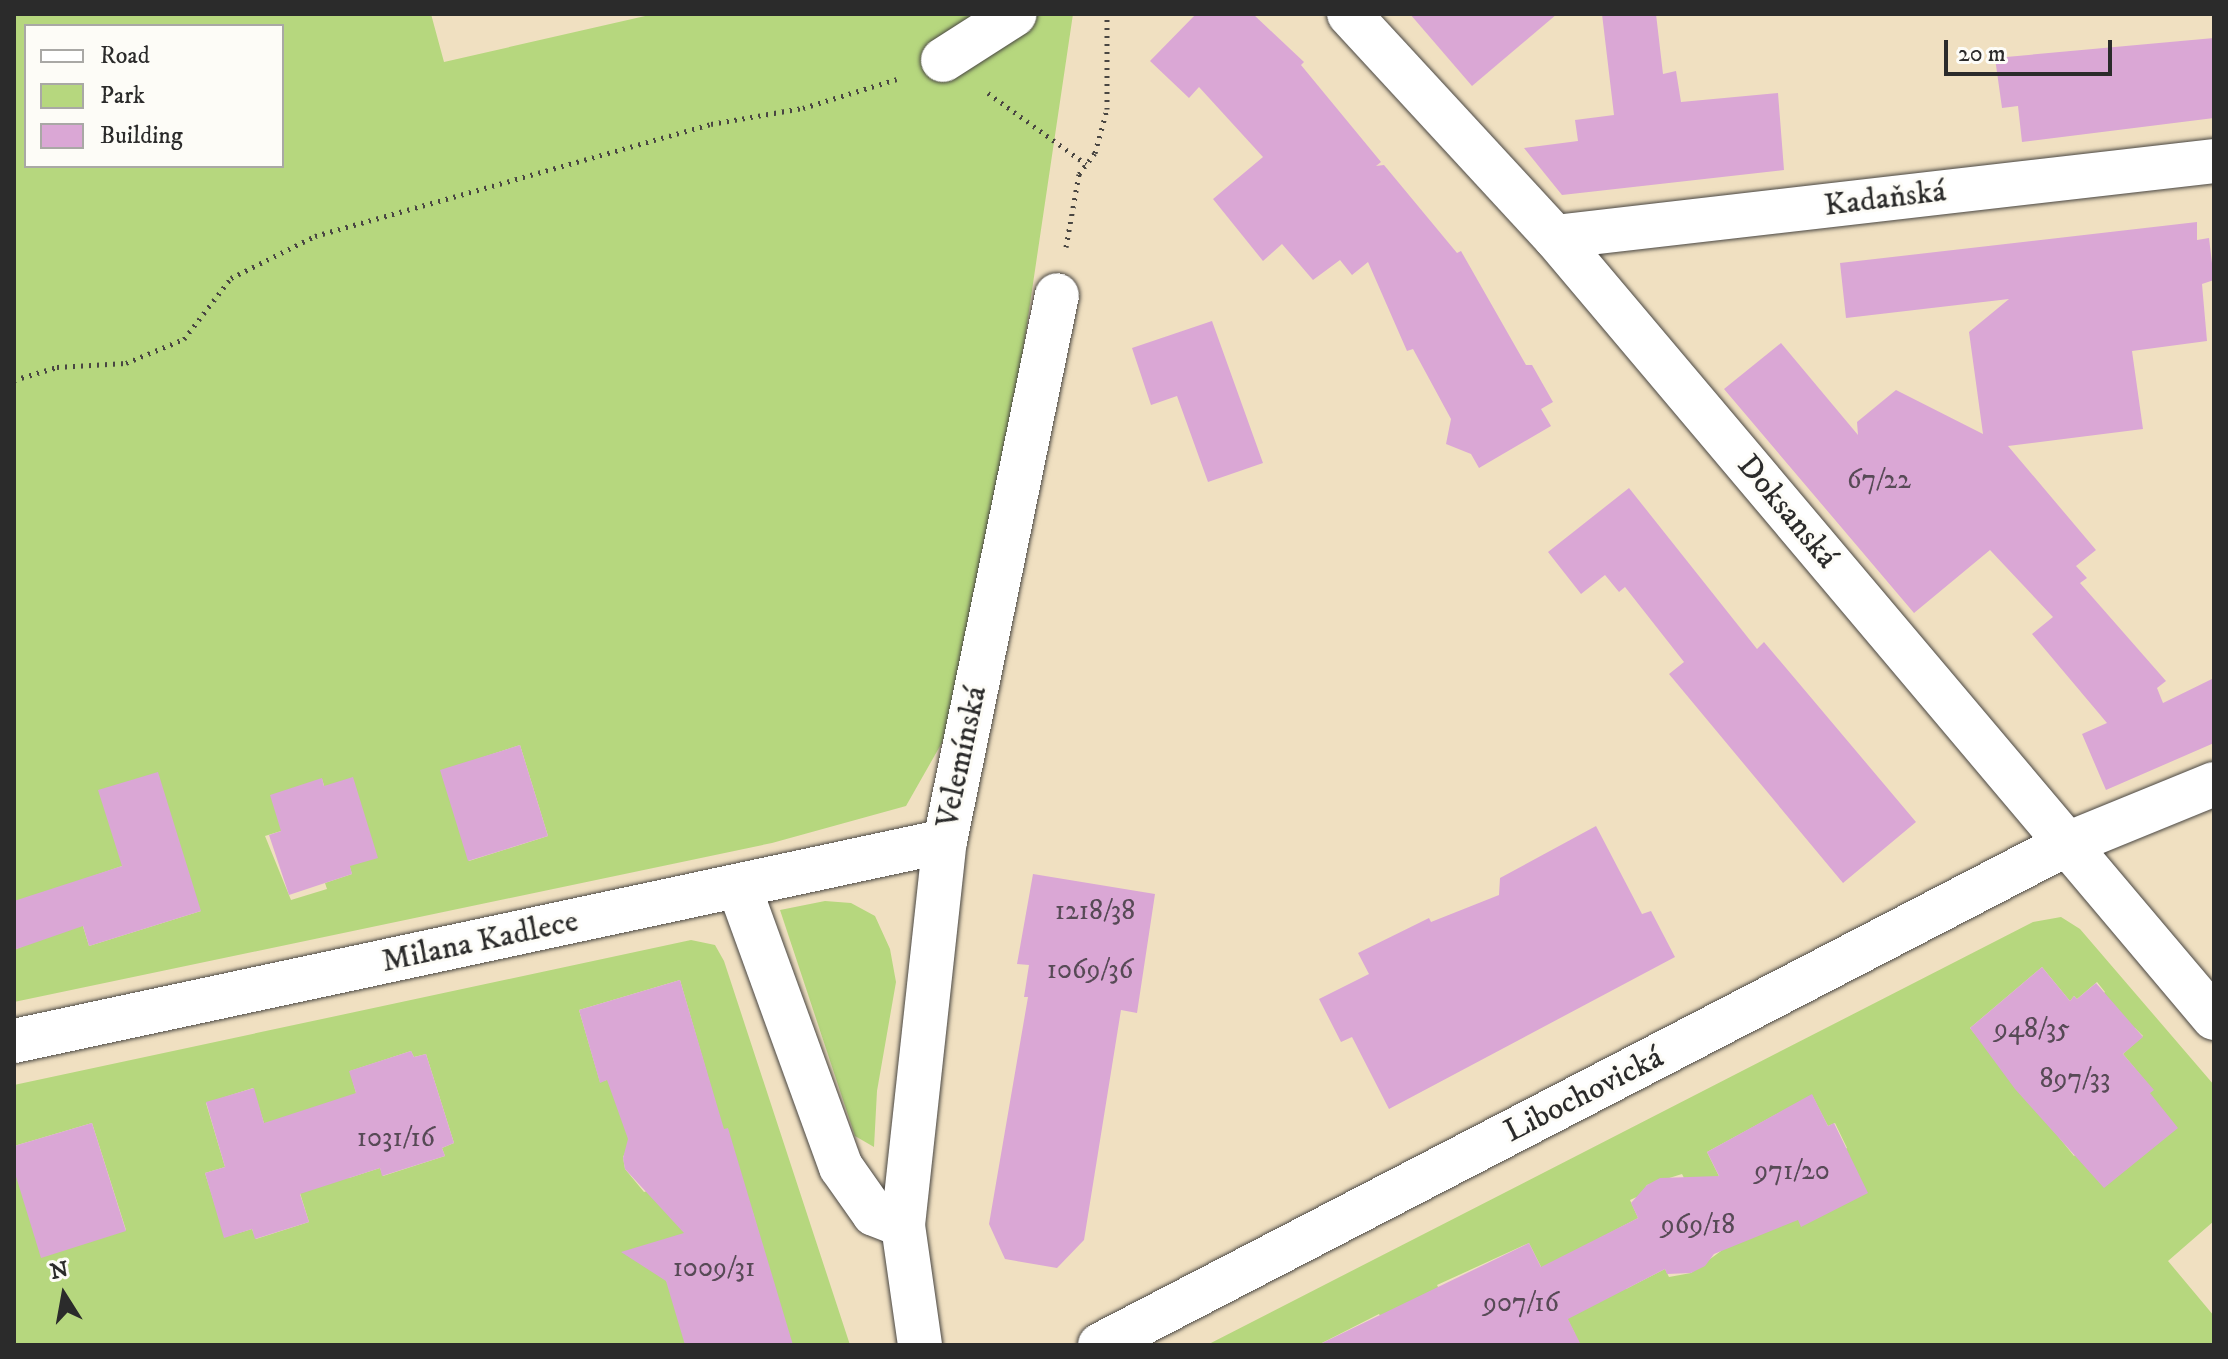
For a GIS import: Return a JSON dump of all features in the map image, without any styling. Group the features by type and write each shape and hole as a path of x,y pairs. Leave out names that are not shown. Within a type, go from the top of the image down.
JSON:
{"street":[{"path":"943,60 1015,14"},
{"name":"Doksanská","path":"1349,14 1555,237 2214,1018"},
{"name":"Kadaňská","path":"1555,237 2214,161"},
{"name":"Velemínská","path":"920,1345 903,1225 945,841 1057,295"},
{"name":"Libochovická","path":"1100,1345 2067,844 2214,784"},
{"name":"Milana Kadlece","path":"14,1041 945,841"},
{"path":"739,887 841,1167 874,1214 903,1225"}],"path":[{"path":"1057,295 1079,174 1095,153 1107,109 1107,14"},
{"path":"14,380 57,367 126,363 184,339 231,278 315,236 711,124 803,108 887,84 943,60 1086,164"}],"green space":[{"path":"14,14 431,14 444,62 654,14 1073,14 973,688 906,806 772,843 14,1002 14,950 28,944 14,899","holes":["520,745 548,836 469,861 441,771","322,779 352,874 325,883 327,889 291,900 265,836 281,831","122,866 201,911 89,946 70,884"]},
{"path":"825,901 851,903 875,916 890,949 896,982 877,1091 874,1147 855,1136 780,910"},
{"path":"2061,917 2080,929 2214,1085 2214,1221 2168,1261 2214,1316 2214,1345 1555,1345 1575,1334 1529,1243 1437,1285 1452,1315 1396,1345 1379,1314 1318,1345 1207,1345 2033,922","holes":["2042,967 2070,1001 2097,982 2105,992 2085,1009 2115,1044 2135,1028 2143,1036 2123,1054 2153,1090 2074,1156 1970,1028","1812,1095 1828,1126 1835,1123 1847,1148 1739,1217 1707,1152","1682,1174 1721,1251 1691,1273 1669,1277 1665,1269 1626,1289 1600,1238 1638,1218 1630,1200 1639,1196 1647,1185"]},
{"path":"691,940 715,945 724,961 850,1345 790,1345 753,1213 666,1281 734,1345 14,1345 14,1170 126,1230 92,1123 14,1146 14,1085","holes":["680,980 717,1108 717,1131 738,1164 644,1192 625,1169 623,1157 630,1143 610,1079 600,1082 579,1010","411,1051 414,1057 426,1054 454,1143 442,1148 445,1156 383,1176 380,1168 349,1178 356,1093 350,1071","253,1088 273,1152 286,1148 309,1222 256,1239 252,1229 225,1237 205,1173 225,1167 206,1103"]}],"building":[{"path":"1196,14 1253,14 1304,62 1301,65 1381,162 1376,166 1384,165 1457,253 1461,251 1526,365 1532,365 1553,402 1541,409 1551,426 1479,468 1471,454 1446,444 1451,419 1413,349 1407,351 1368,262 1352,275 1340,260 1313,280 1282,244 1263,261 1213,199 1263,157 1199,87 1189,98 1150,61"},
{"path":"1410,14 1557,14 1472,86"},
{"path":"1602,14 1656,14 1663,74 1676,71 1681,102 1778,93 1784,170 1562,195 1524,148 1578,141 1575,120 1614,115"},
{"path":"2214,38 2214,118 2022,142 2018,106 2002,108 1995,58"},
{"path":"2197,222 2197,240 2209,238 2214,280 2202,284 2207,341 2132,351 2143,429 2008,446 2096,550 2076,566 2087,578 2080,583 2166,681 2157,688 2163,703 2214,678 2214,743 2106,790 2082,734 2107,723 2032,634 2053,617 1990,550 1914,613 1724,389 1781,343 1858,435 1857,422 1896,390 1983,434 1969,332 2009,299 1846,318 1840,263"},
{"path":"1212,321 1263,463 1208,482 1177,396 1151,405 1132,348"},
{"path":"1629,488 1757,649 1764,642 1916,822 1843,883 1669,674 1684,662 1625,587 1619,592 1605,575 1581,594 1548,552"},
{"path":"520,745 548,836 468,861 440,770"},
{"path":"158,772 201,911 89,946 83,926 14,950 14,901 122,866 98,790"},
{"path":"353,777 378,858 350,866 352,874 289,895 269,835 281,831 270,795 322,778 324,786"},
{"path":"1596,826 1642,914 1651,911 1675,957 1389,1109 1352,1037 1341,1042 1319,999 1369,974 1358,953 1429,918 1431,922 1499,895 1500,878"},
{"path":"1033,874 1155,894 1137,1013 1121,1010 1084,1240 1057,1268 1005,1259 989,1224 1028,997 1024,997 1029,965 1017,964"},
{"path":"2042,967 2070,1001 2096,983 2143,1037 2123,1054 2154,1090 2150,1093 2178,1128 2104,1188 2015,1089 1970,1028"},
{"path":"680,980 793,1345 685,1345 666,1281 621,1252 684,1233 625,1169 623,1158 628,1139 607,1080 600,1083 579,1010"},
{"path":"411,1051 414,1057 426,1054 454,1143 442,1148 445,1156 382,1176 380,1168 300,1194 309,1222 255,1239 252,1229 224,1238 205,1173 225,1167 206,1102 254,1088 264,1123 356,1093 349,1071"},
{"path":"1812,1094 1828,1126 1834,1123 1868,1193 1801,1227 1798,1220 1714,1254 1705,1266 1691,1273 1667,1274 1665,1269 1568,1319 1581,1345 1318,1345 1529,1243 1541,1267 1638,1218 1631,1203 1647,1185 1660,1178 1719,1176 1707,1152"},
{"path":"92,1123 126,1231 41,1258 14,1170 14,1146"}]}
